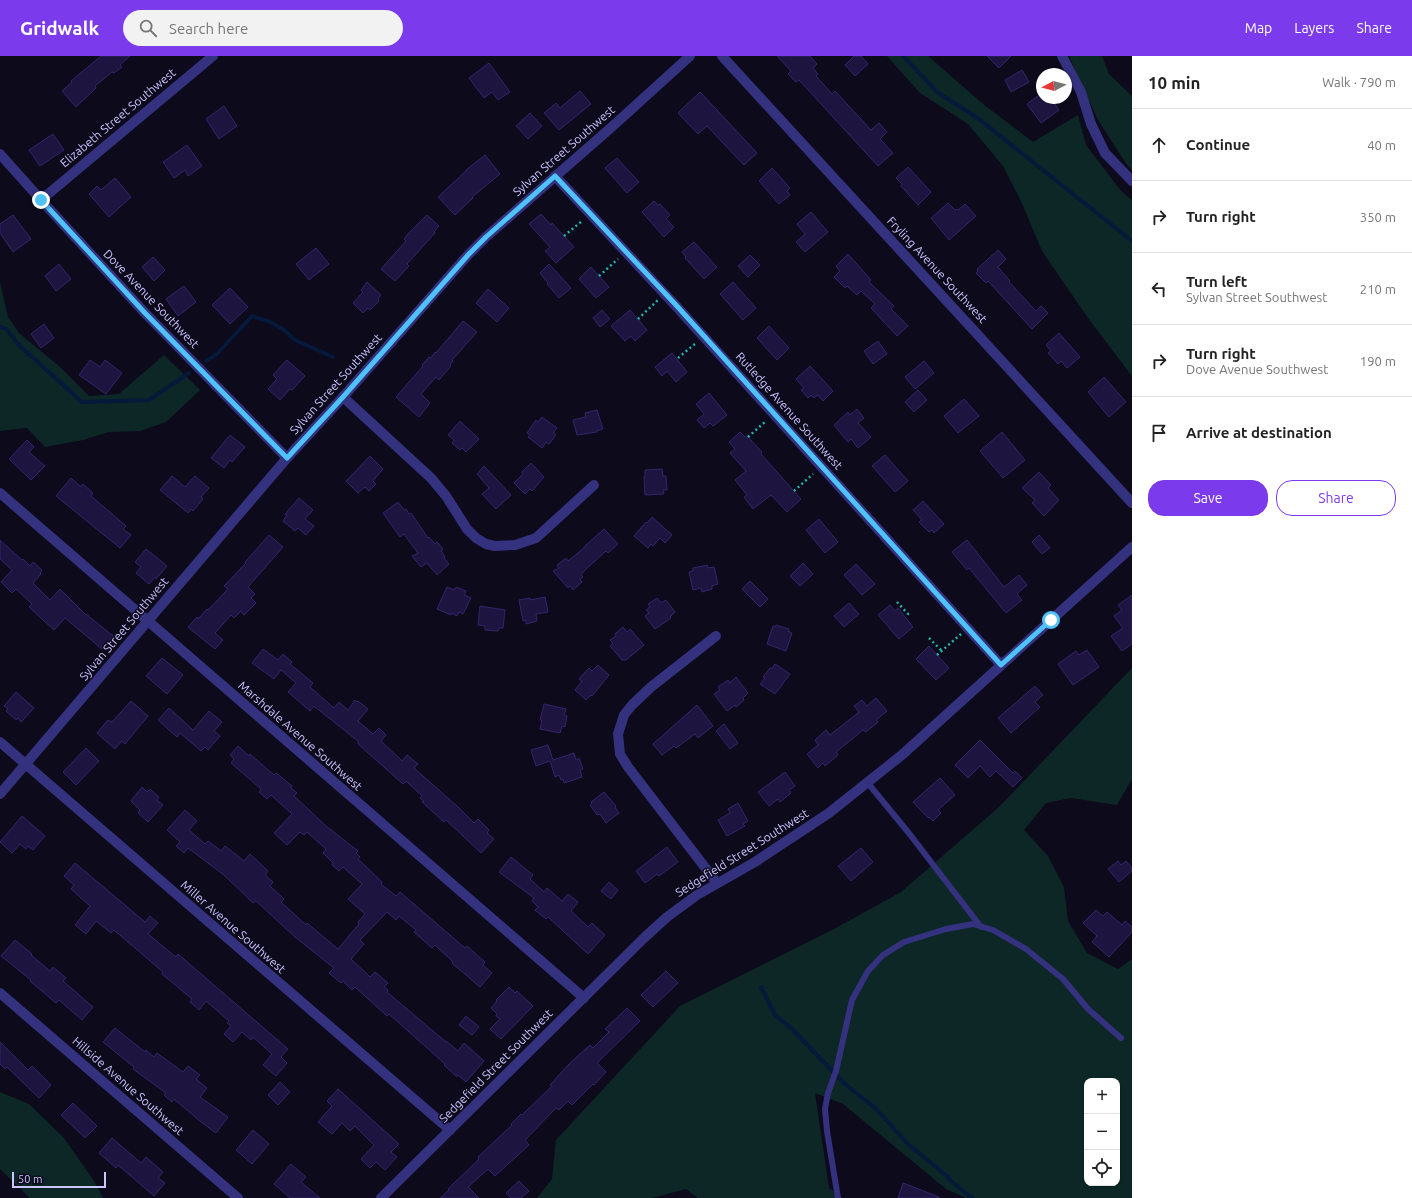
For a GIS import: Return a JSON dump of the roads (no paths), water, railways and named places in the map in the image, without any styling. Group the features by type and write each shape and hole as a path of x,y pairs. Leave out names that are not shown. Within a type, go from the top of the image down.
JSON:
{"street":[{"name":"Elizabeth Street Southwest","path":"41,200 212,56"},
{"name":"Sylvan Street Southwest","path":"0,794 287,458 472,251 690,56"},
{"name":"Fryling Avenue Southwest","path":"722,56 1132,503"},
{"path":"1062,56 1080,92 1091,124 1105,153 1132,182"},
{"name":"Dove Avenue Southwest","path":"0,154 145,313 287,458"},
{"name":"Rutledge Avenue Southwest","path":"555,176 665,294 1001,665"},
{"path":"343,397 431,478 446,496 467,529 476,538 486,544 495,546 515,545 536,538 594,485"},
{"name":"Marshdale Avenue Southwest","path":"0,493 584,998"},
{"name":"Sedgefield Street Southwest","path":"381,1198 667,917 697,895 755,862 829,813 903,754 1132,547"},
{"path":"716,636 651,687 632,705 624,715 618,734 620,754 628,767 717,884"},
{"name":"Miller Avenue Southwest","path":"0,742 450,1130"},
{"name":"Hillside Avenue Southwest","path":"0,993 238,1198"}],"lane":[{"path":"867,782 981,926"},
{"path":"838,1198 827,1131 825,1109 828,1093 836,1071 852,1000 868,971 883,955 904,942 946,929 973,924 993,930 1026,949 1063,979 1088,1009 1121,1038"}],"waterway":[{"path":"903,56 937,92 979,119 1132,241"},
{"path":"206,361 216,355 252,316 270,322 283,329 295,340 333,357"},
{"path":"0,327 6,329 21,347 82,402 149,400 189,373"},
{"path":"761,987 775,1015 792,1029 845,1084 875,1108 909,1145 972,1198"}]}
